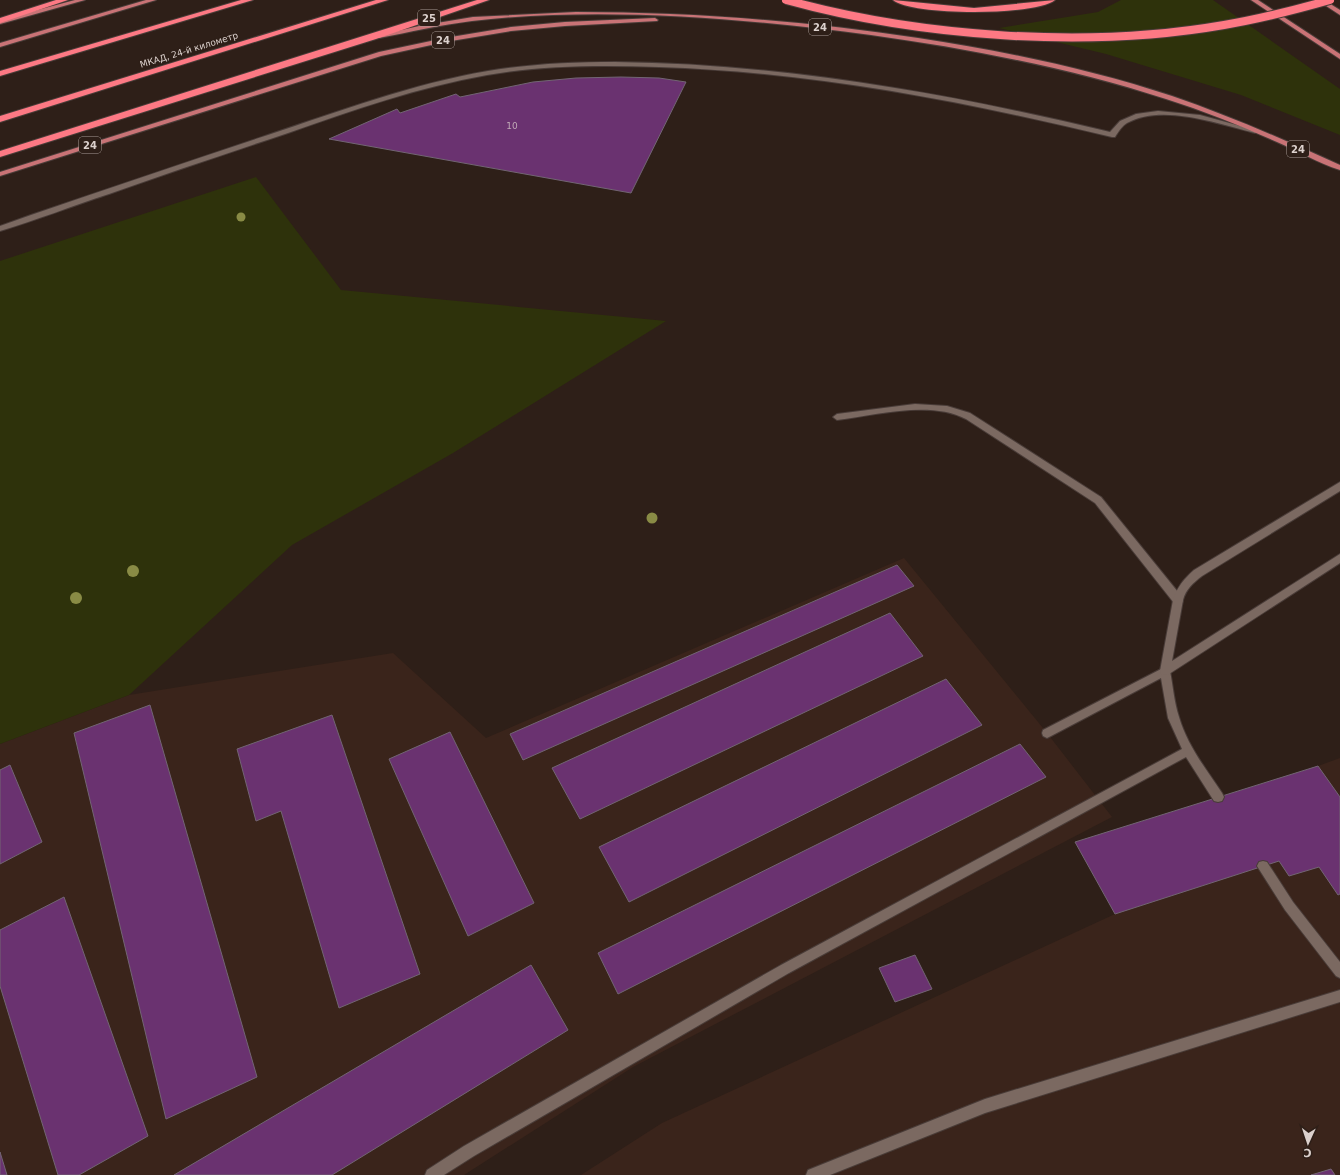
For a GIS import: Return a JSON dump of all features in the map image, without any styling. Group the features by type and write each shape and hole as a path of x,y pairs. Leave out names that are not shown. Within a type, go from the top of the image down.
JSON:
{"highway":[{"path":"0,21 64,0"},
{"path":"0,74 249,0"},
{"name":"МКАД, 24-й километр","path":"0,118 384,0"},
{"name":"25","path":"373,37 485,0"},
{"path":"786,0 856,16 925,27 1000,34 1080,36 1153,33 1224,25 1296,11 1330,0"},
{"path":"897,0 912,4 953,10 990,10 1029,6 1051,0"},
{"name":"24","path":"0,154 373,37"}],"main road":[{"path":"0,21 81,0"},
{"path":"0,45 153,0"},
{"path":"1254,0 1340,57"},
{"path":"1320,0 1340,13"},
{"name":"24","path":"373,37 433,25 484,18 538,14 658,14 715,18 887,35 954,45 1019,58 1149,92 1213,113 1340,168"},
{"name":"24","path":"0,174 371,57 433,42 512,29 574,23 715,18"}],"street":[{"path":"0,229 345,111 424,86 488,73 555,65 625,63 744,69 804,75 872,84 987,105 1112,135 1120,123 1127,119 1157,113 1186,115 1255,131"},
{"path":"837,418 910,408 932,408 963,414 981,423 1098,500 1178,600"},
{"path":"1218,798 1188,751 1170,706 1165,671 1180,593 1187,582 1198,573 1340,486"},
{"path":"1047,733 1165,671 1340,558"},
{"path":"432,1175 469,1151 785,969 1188,751"},
{"path":"1263,866 1288,906 1340,972"},
{"path":"813,1175 985,1106 1340,996"}],"shaded area":[{"path":"904,558 1047,733 1112,817 633,1067 464,1175 0,1175 0,744 129,695 393,653 486,738"},
{"path":"1340,758 1340,1175 581,1175 662,1123 1115,914 1075,842"}],"green space":[{"path":"1121,0 1213,0 1340,89 1340,135 1241,95 1106,54 999,28 1098,12"},
{"path":"256,177 341,290 666,321 453,453 292,545 129,695 0,744 0,261"}],"building":[{"path":"576,78 659,78 686,82 631,193 329,139 397,109 400,113 456,94 460,97 533,82"},
{"path":"897,565 914,586 523,760 510,734"},
{"path":"890,613 923,656 580,819 552,768"},
{"path":"946,679 982,725 629,902 599,847"},
{"path":"150,705 257,1077 166,1119 74,733"},
{"path":"332,715 420,974 339,1008 281,811 256,821 237,749"},
{"path":"450,732 534,903 468,936 389,759"},
{"path":"1020,744 1046,777 618,994 598,953"},
{"path":"10,765 42,842 0,864 0,770"},
{"path":"1318,766 1340,797 1340,894 1338,895 1319,867 1289,876 1279,861 1115,914 1075,842"},
{"path":"64,897 148,1136 79,1175 58,1175 0,986 0,930"},
{"path":"915,955 932,989 895,1002 879,968"},
{"path":"531,965 568,1030 332,1175 174,1175"},
{"path":"0,1152 7,1175 0,1175"},
{"path":"1331,1169 1335,1175 1311,1175"}]}
